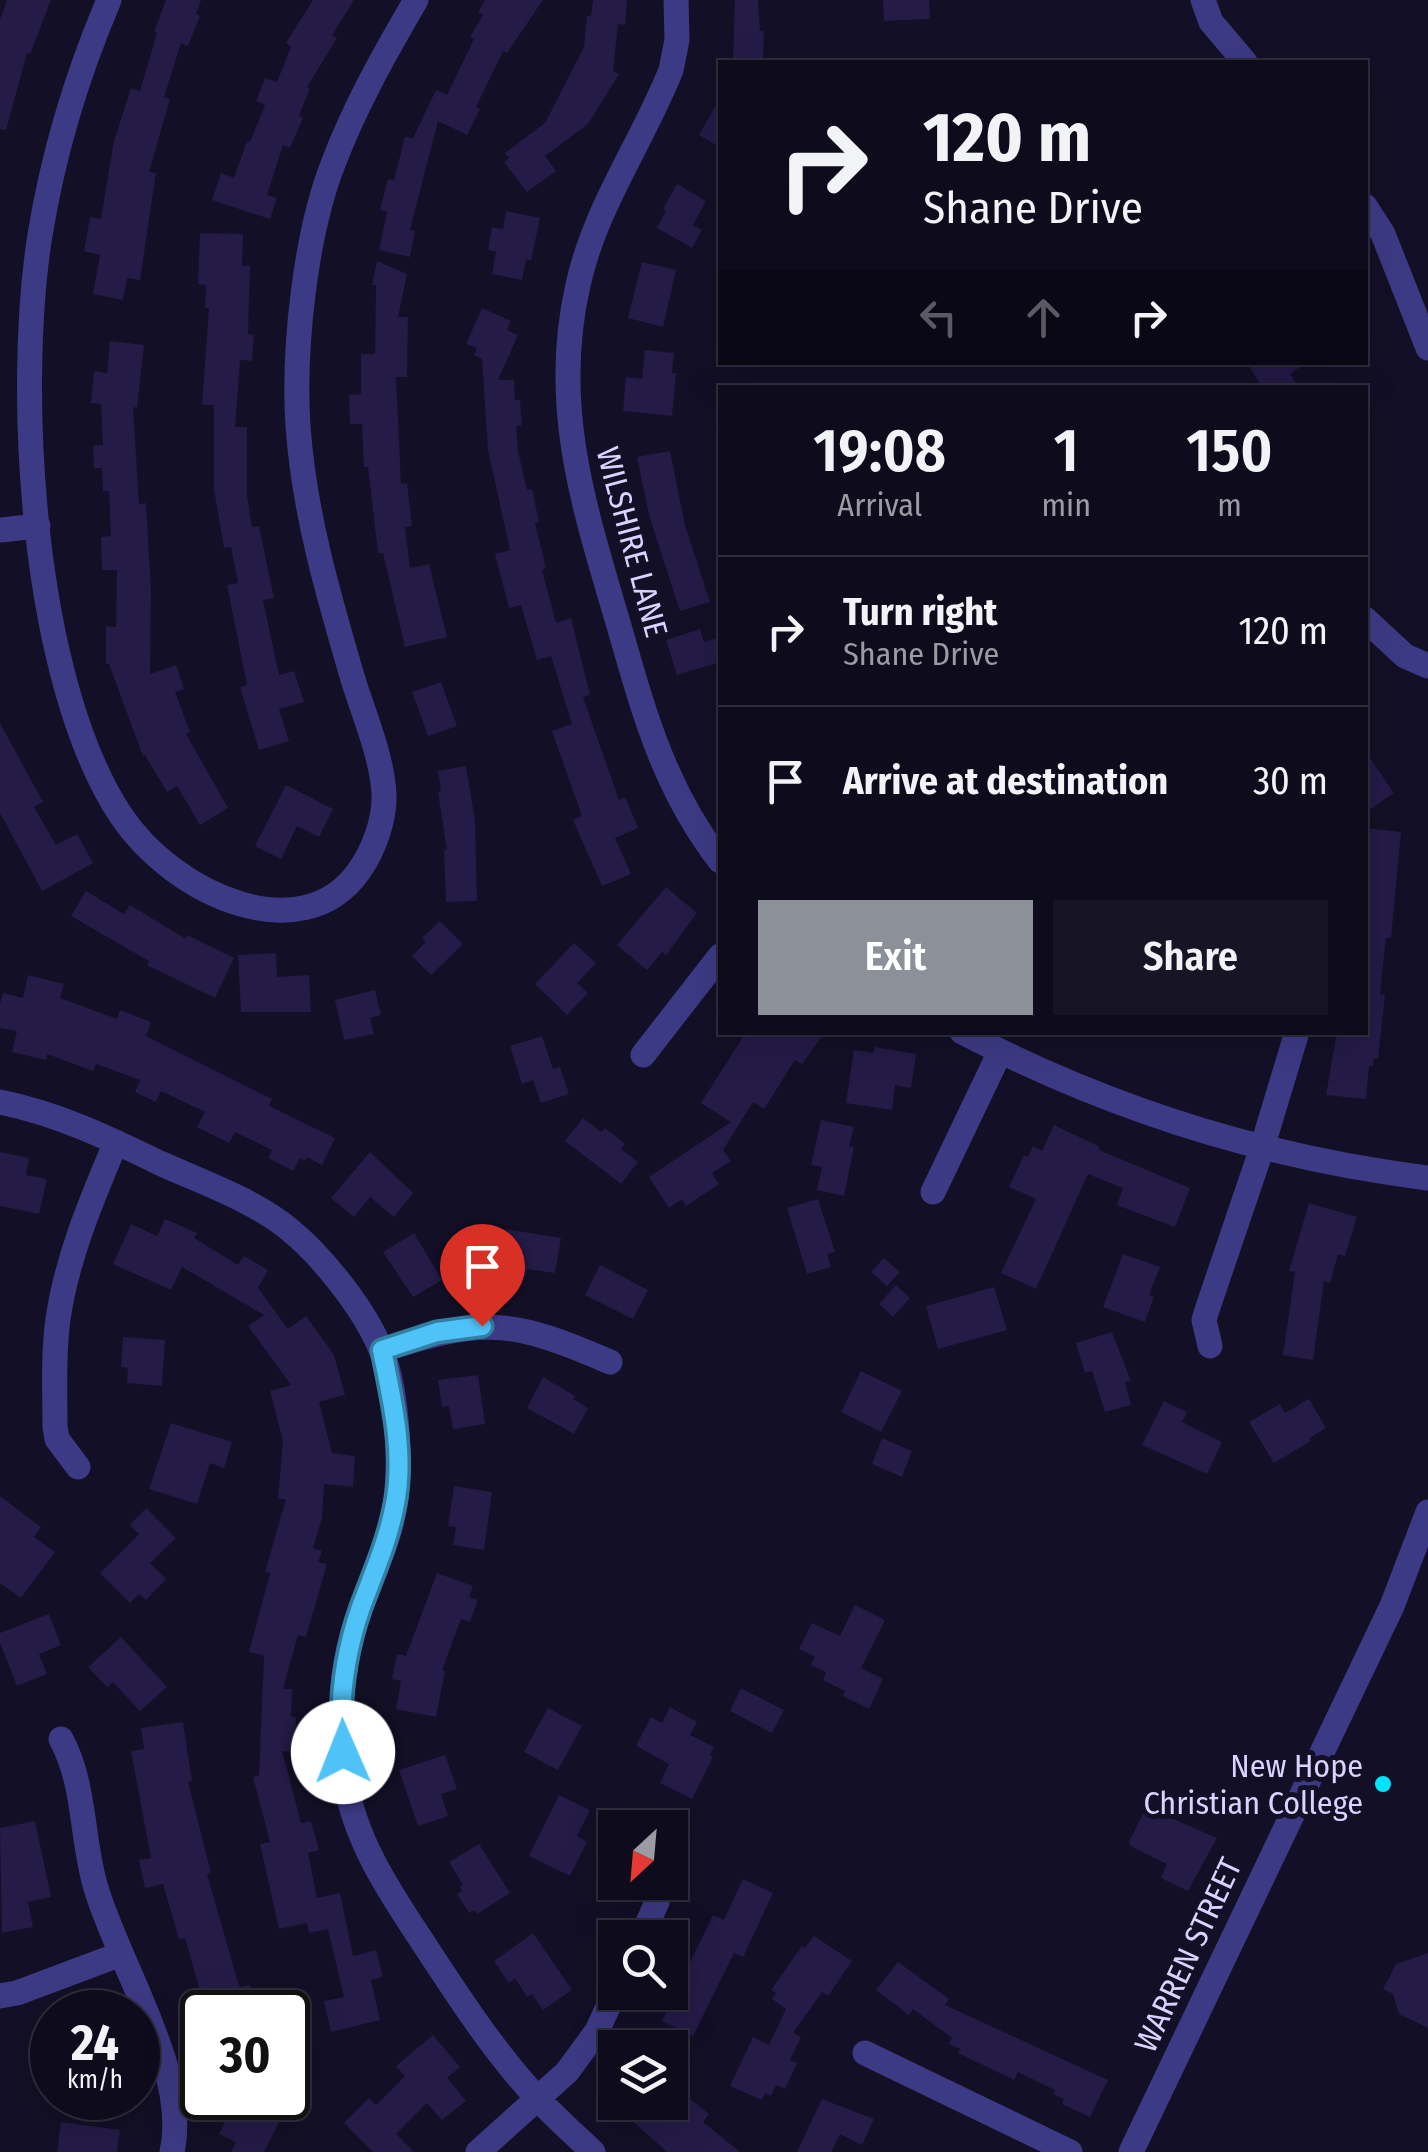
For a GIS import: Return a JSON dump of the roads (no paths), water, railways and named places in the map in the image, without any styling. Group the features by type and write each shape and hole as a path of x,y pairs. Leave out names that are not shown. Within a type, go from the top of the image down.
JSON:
{"street":[{"path":"109,0 70,107 40,235 30,350 38,526 62,676 87,748 122,816 148,848 221,897 256,908 296,910 331,899 358,874 374,841 384,805 381,774 321,567 305,484 297,383 309,256 330,169 372,75 416,0"},
{"name":"WILSHIRE LANE","path":"676,0 678,40 671,70 590,241 569,335 566,380 580,494 660,757 679,802 718,858"},
{"path":"1204,0 1211,22 1244,60"},
{"path":"1368,211 1383,234 1428,348"},
{"path":"0,530 38,526"},
{"path":"1368,621 1405,656 1428,666"},
{"path":"643,1055 718,959"},
{"path":"968,1035 1124,1105 1262,1148 1428,1178"},
{"path":"1210,1346 1204,1320 1296,1035"},
{"path":"933,1192 1000,1052"},
{"path":"0,1102 43,1111 116,1142 255,1207 289,1229 328,1270 382,1350 399,1448 396,1500 385,1551 360,1608 346,1659 340,1723 346,1781 360,1836 390,1892 465,2007 537,2098 593,2152"},
{"path":"78,1467 58,1440 55,1427 58,1320 68,1269 86,1212 116,1142"},
{"path":"382,1350 459,1328 504,1326 560,1340 610,1362"},
{"name":"WARREN STREET","path":"1131,2152 1390,1610 1428,1512"},
{"path":"62,1739 77,1774 96,1890 175,2099 172,2152"},
{"path":"0,1996 121,1954"},
{"path":"478,2152 583,2052 605,2010"},
{"path":"866,2053 1070,2152"}],"place":[{"name":"New Hope Christian College","path":"1383,1784"}]}
